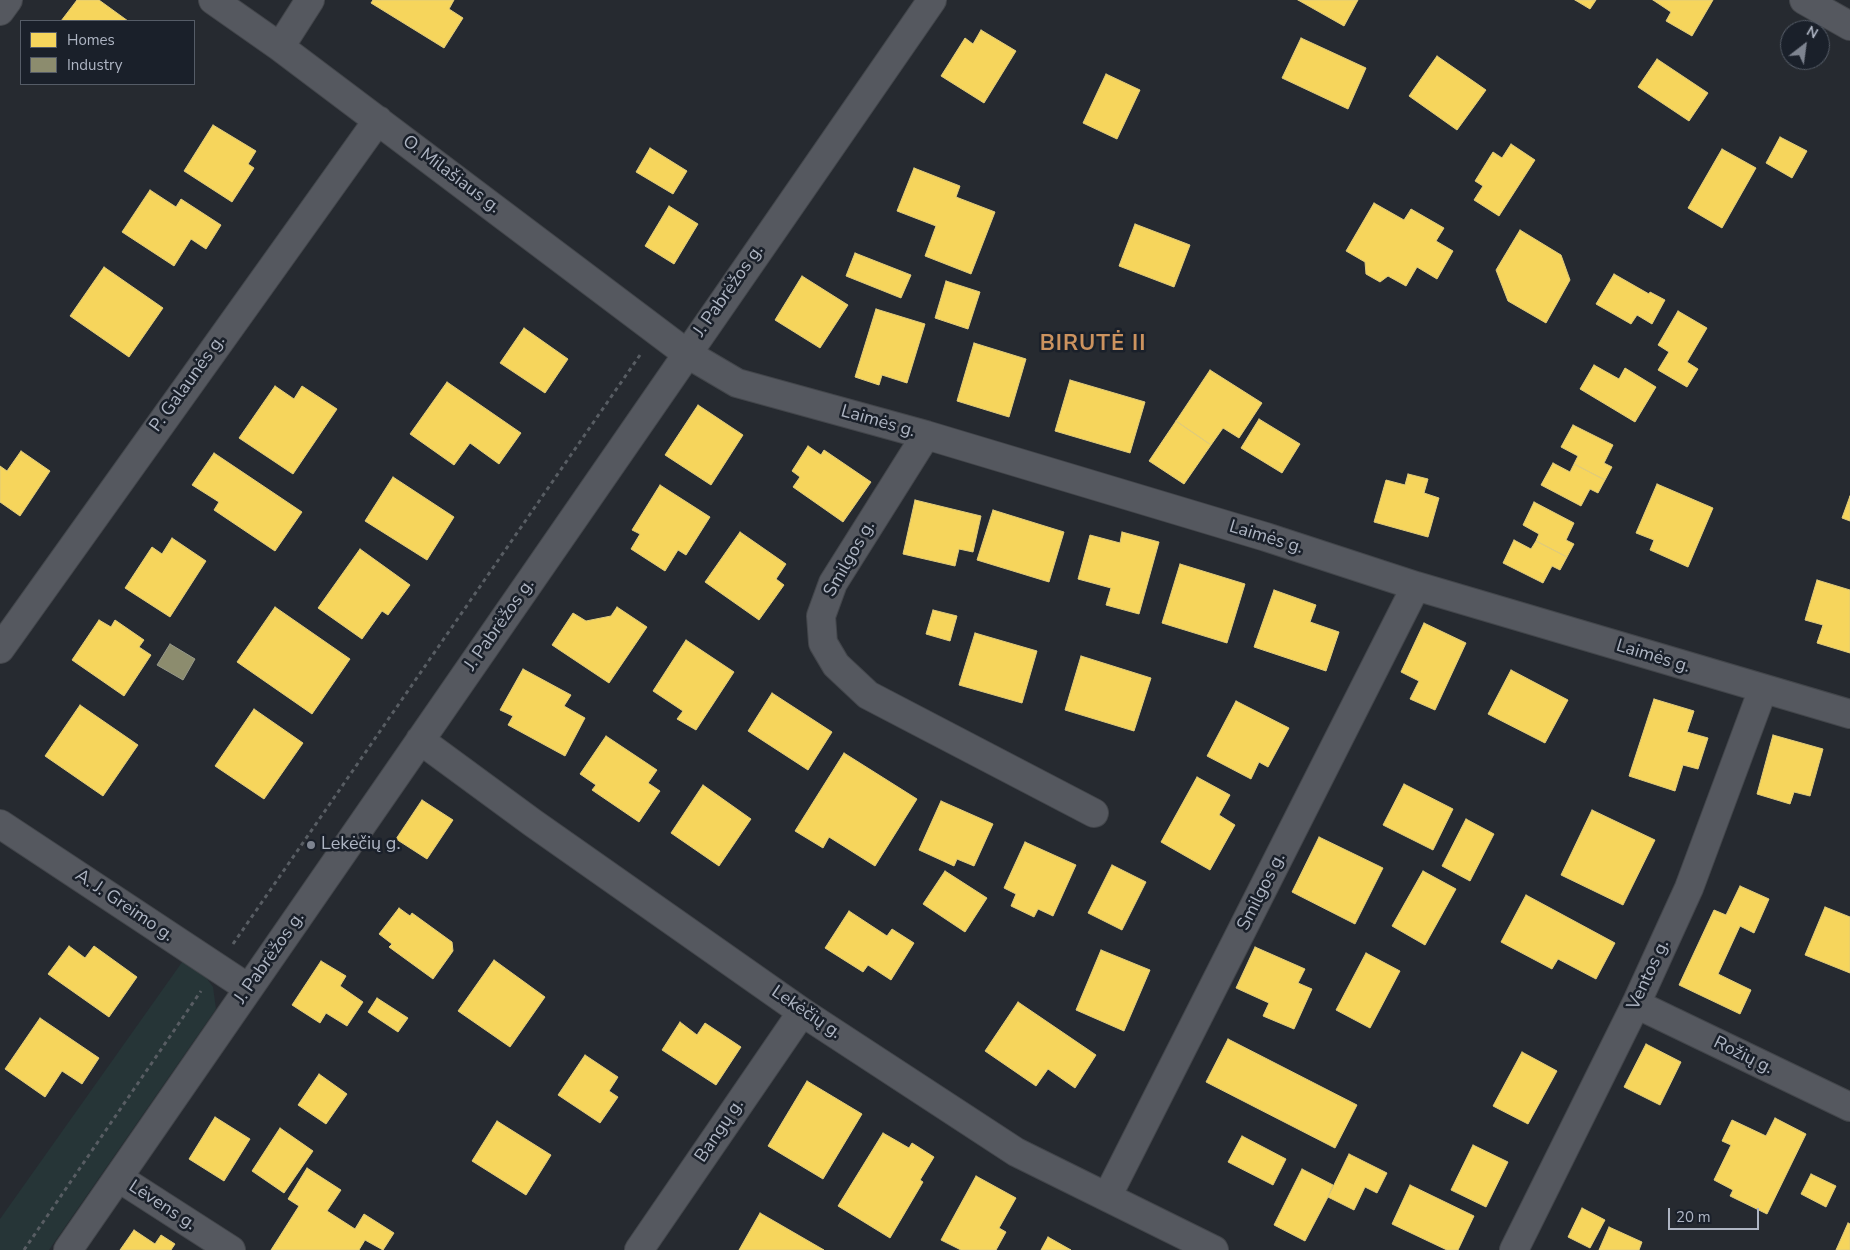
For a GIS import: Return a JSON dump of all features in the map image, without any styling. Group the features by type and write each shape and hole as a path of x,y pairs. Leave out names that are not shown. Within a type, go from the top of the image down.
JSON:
{"street":[{"path":"0,11 8,0"},
{"name":"O. Milašiaus g.","path":"213,0 378,120 686,353"},
{"path":"280,47 310,0"},
{"name":"J. Pabrėžos g.","path":"68,1250 248,988 347,848 686,353 932,0"},
{"path":"1804,0 1850,26"},
{"name":"P. Galaunės g.","path":"0,649 378,120"},
{"name":"Laimės g.","path":"686,353 737,383 926,435 1266,537 1416,586 1762,690 1850,714"},
{"name":"Smilgos g.","path":"926,435 833,583 821,616 822,643 836,665 868,695 1094,813"},
{"name":"Smilgos g.","path":"1107,1197 1416,586"},
{"name":"Ventos g.","path":"1514,1250 1636,1004 1689,888 1762,690"},
{"name":"Lekėčių g.","path":"420,740 540,828 802,1012 1016,1152 1214,1250"},
{"name":"A. J. Greimo g.","path":"0,824 248,988"},
{"name":"Rožių g.","path":"1636,1004 1850,1108"},
{"name":"Bangų g.","path":"639,1250 802,1012"},
{"name":"Lėvens g.","path":"119,1178 231,1250"}],"path":[{"path":"24,1250 657,330"}],"shaded area":[{"path":"185,958 200,969 213,987 216,1009 49,1250 0,1250 0,1219"}],"building: Homes":[{"path":"77,0 99,0 127,20 62,20"},
{"path":"373,0 454,0 449,9 463,18 444,48 371,3"},
{"path":"1298,0 1358,0 1344,26"},
{"path":"1575,0 1596,0 1590,9"},
{"path":"1653,0 1713,0 1692,36 1666,21 1671,12"},
{"path":"981,30 1016,51 984,103 941,76 965,38 973,44"},
{"path":"1301,38 1366,68 1348,109 1282,78"},
{"path":"1437,56 1486,90 1457,130 1409,96"},
{"path":"1657,59 1708,93 1689,121 1638,87"},
{"path":"1106,74 1140,90 1117,139 1083,123"},
{"path":"213,125 256,151 248,164 254,168 232,202 184,171"},
{"path":"1780,137 1807,151 1792,178 1766,163"},
{"path":"1511,144 1535,160 1499,216 1474,200 1483,186 1475,181 1493,152 1502,158"},
{"path":"650,148 687,171 673,194 636,172"},
{"path":"1722,149 1756,168 1722,228 1688,208"},
{"path":"914,168 960,186 956,197 995,212 971,274 925,256 936,226 897,211"},
{"path":"150,190 176,207 181,199 221,225 206,249 191,239 174,266 122,232"},
{"path":"1374,203 1404,220 1411,209 1444,228 1436,241 1453,251 1437,279 1417,267 1406,286 1388,276 1380,282 1366,274 1365,262 1346,251"},
{"path":"669,206 698,224 674,264 645,246"},
{"path":"1135,224 1190,245 1174,287 1119,266"},
{"path":"1520,230 1561,255 1570,280 1546,323 1508,301 1496,270"},
{"path":"855,253 911,275 901,298 846,276"},
{"path":"104,267 163,308 129,357 70,316"},
{"path":"1614,274 1649,294 1650,292 1665,300 1652,324 1637,315 1631,324 1596,304"},
{"path":"802,276 848,305 820,348 775,320"},
{"path":"946,281 980,292 968,329 935,318"},
{"path":"876,309 925,324 907,383 882,375 879,385 855,377"},
{"path":"1678,311 1707,328 1687,362 1698,369 1687,387 1658,370 1669,352 1658,345"},
{"path":"524,328 568,359 545,393 500,363"},
{"path":"974,343 1026,359 1009,417 957,401"},
{"path":"1594,365 1619,379 1625,368 1656,387 1635,422 1580,389"},
{"path":"1210,370 1262,403 1239,438 1223,428 1211,445 1176,421"},
{"path":"1070,380 1145,402 1130,453 1055,431"},
{"path":"447,382 521,433 499,464 470,443 454,465 410,434"},
{"path":"275,386 294,399 302,386 337,409 293,474 239,438"},
{"path":"698,405 743,435 711,485 665,455"},
{"path":"1259,419 1300,444 1282,473 1241,448"},
{"path":"1176,421 1211,445 1184,484 1149,461"},
{"path":"1573,425 1613,445 1604,463 1612,467 1605,480 1574,464 1578,456 1561,447"},
{"path":"808,446 821,455 824,450 871,482 843,522 793,487 800,477 792,471"},
{"path":"21,451 50,471 20,516 0,502 0,466 7,471"},
{"path":"214,453 302,512 275,551 214,510 219,502 192,485"},
{"path":"1553,463 1570,472 1574,464 1605,480 1598,493 1590,489 1581,506 1541,485"},
{"path":"1408,474 1428,479 1424,493 1439,498 1428,537 1374,522 1386,480 1405,485"},
{"path":"393,477 454,517 427,560 365,521"},
{"path":"1657,484 1713,508 1688,567 1650,550 1654,540 1636,533"},
{"path":"660,485 710,517 686,555 678,550 665,571 631,549 640,534 632,530"},
{"path":"1850,496 1850,521 1842,518"},
{"path":"915,500 981,516 973,552 959,549 955,566 903,554"},
{"path":"1534,502 1574,523 1566,540 1574,544 1567,557 1536,541 1539,534 1523,525"},
{"path":"993,510 1064,532 1049,582 977,560"},
{"path":"740,532 786,564 776,579 784,585 759,620 705,582"},
{"path":"1122,532 1159,542 1139,614 1106,605 1111,588 1078,579 1090,535 1120,543"},
{"path":"172,538 206,561 170,617 125,588 152,547 162,554"},
{"path":"1514,540 1531,549 1536,541 1567,557 1560,570 1552,566 1543,583 1503,563"},
{"path":"360,549 410,585 388,615 382,611 362,639 318,608"},
{"path":"1180,564 1245,584 1227,643 1162,623"},
{"path":"1817,580 1850,590 1850,653 1817,643 1823,625 1805,620"},
{"path":"1274,590 1316,605 1310,622 1339,632 1326,671 1254,647"},
{"path":"275,607 350,659 312,714 237,662"},
{"path":"617,607 647,627 609,683 552,645 573,613 586,621 611,616"},
{"path":"933,610 957,616 950,641 926,634"},
{"path":"99,620 111,627 115,620 144,640 139,647 151,655 124,696 72,660"},
{"path":"1424,623 1466,643 1435,710 1410,699 1419,681 1401,672"},
{"path":"975,633 1037,651 1022,703 959,685"},
{"path":"686,640 734,672 696,730 677,719 683,711 653,691"},
{"path":"1081,656 1151,678 1134,731 1065,710"},
{"path":"523,669 571,695 564,706 585,718 565,756 508,725 513,716 500,710"},
{"path":"1511,670 1568,700 1545,743 1488,714"},
{"path":"772,693 832,732 808,770 748,731"},
{"path":"1654,699 1694,711 1687,732 1708,738 1698,769 1683,765 1675,791 1629,776"},
{"path":"1236,701 1289,728 1268,767 1259,762 1251,779 1207,756"},
{"path":"80,705 138,745 103,796 45,756"},
{"path":"254,709 303,743 264,799 215,766"},
{"path":"1773,735 1823,749 1810,796 1794,792 1790,804 1757,794"},
{"path":"606,736 657,770 648,783 660,791 639,822 592,790 596,785 580,774"},
{"path":"844,753 917,799 875,866 829,837 823,848 795,831"},
{"path":"1197,777 1230,795 1219,815 1235,825 1210,870 1161,842"},
{"path":"1404,784 1453,809 1433,850 1383,825"},
{"path":"703,785 751,819 719,866 671,833"},
{"path":"422,800 453,820 427,859 396,839"},
{"path":"941,801 993,824 974,866 957,859 954,866 919,850"},
{"path":"1592,810 1655,840 1623,905 1561,875"},
{"path":"1466,819 1494,834 1470,881 1442,866"},
{"path":"1319,837 1383,868 1355,924 1292,892"},
{"path":"1025,842 1076,865 1053,916 1038,909 1034,917 1011,906 1016,894 1004,888"},
{"path":"1112,865 1146,882 1122,930 1088,913"},
{"path":"945,871 987,898 965,932 923,904"},
{"path":"1423,871 1456,889 1425,945 1392,926"},
{"path":"1740,886 1769,899 1754,933 1740,926 1718,974 1751,990 1740,1014 1679,985 1714,910 1726,915"},
{"path":"1526,895 1615,943 1596,979 1558,959 1552,969 1501,942"},
{"path":"1825,907 1850,917 1850,973 1805,955"},
{"path":"399,908 410,916 412,913 452,942 453,951 433,979 389,947 392,944 379,934"},
{"path":"849,911 887,936 892,929 914,943 891,980 868,965 863,972 825,948"},
{"path":"69,946 85,958 94,946 137,977 109,1017 48,974"},
{"path":"1255,947 1305,969 1298,983 1312,989 1294,1029 1263,1016 1269,1003 1236,988"},
{"path":"1101,950 1150,970 1124,1031 1076,1010"},
{"path":"1366,953 1400,971 1370,1028 1336,1010"},
{"path":"494,960 545,997 510,1047 458,1011"},
{"path":"321,961 346,976 340,986 363,1002 347,1026 326,1013 320,1023 292,1005"},
{"path":"377,998 408,1018 398,1032 368,1012"},
{"path":"1018,1002 1096,1055 1075,1088 1048,1069 1036,1086 985,1051"},
{"path":"40,1018 99,1058 82,1084 62,1071 45,1097 5,1069"},
{"path":"680,1022 697,1035 705,1023 741,1047 716,1085 662,1050"},
{"path":"1228,1039 1357,1105 1335,1148 1206,1082"},
{"path":"1646,1044 1681,1062 1660,1105 1624,1087"},
{"path":"1522,1052 1557,1071 1528,1124 1493,1106"},
{"path":"585,1055 618,1077 609,1091 618,1097 600,1123 558,1095"},
{"path":"319,1074 347,1094 326,1124 298,1105"},
{"path":"807,1081 862,1114 823,1179 768,1146"},
{"path":"215,1117 250,1139 224,1181 189,1159"},
{"path":"1775,1118 1806,1134 1767,1214 1730,1196 1733,1190 1714,1180 1731,1145 1722,1141 1732,1120 1766,1136"},
{"path":"497,1121 551,1155 526,1195 472,1161"},
{"path":"280,1128 313,1151 284,1193 252,1171"},
{"path":"883,1133 909,1148 912,1143 934,1157 920,1180 923,1182 890,1238 838,1206"},
{"path":"1242,1136 1286,1159 1273,1185 1228,1162"},
{"path":"1473,1145 1508,1162 1486,1207 1451,1190"},
{"path":"1349,1154 1387,1173 1377,1193 1365,1187 1354,1210 1328,1197"},
{"path":"307,1168 341,1190 327,1211 355,1229 364,1214 394,1233 383,1250 365,1240 359,1250 271,1250 299,1206 288,1199"},
{"path":"1302,1169 1333,1185 1305,1241 1274,1225"},
{"path":"1811,1174 1836,1186 1826,1207 1801,1194"},
{"path":"976,1176 1016,1198 999,1228 1006,1232 996,1250 961,1250 941,1240"},
{"path":"1410,1185 1474,1216 1458,1250 1447,1250 1392,1224"},
{"path":"1582,1208 1605,1220 1590,1248 1568,1237"},
{"path":"760,1213 824,1250 739,1250"},
{"path":"1848,1223 1850,1224 1850,1250 1836,1250"},
{"path":"1609,1227 1642,1242 1639,1250 1599,1250"},
{"path":"134,1230 155,1244 161,1235 175,1244 171,1250 120,1250"},
{"path":"1048,1237 1071,1250 1041,1250"}],"building: Industry":[{"path":"170,644 195,659 183,680 157,665"}],"place":[{"name":"Lekėčių g.","path":"311,845"}],"district":[{"name":"BIRUTĖ II","path":"1093,345"}]}
